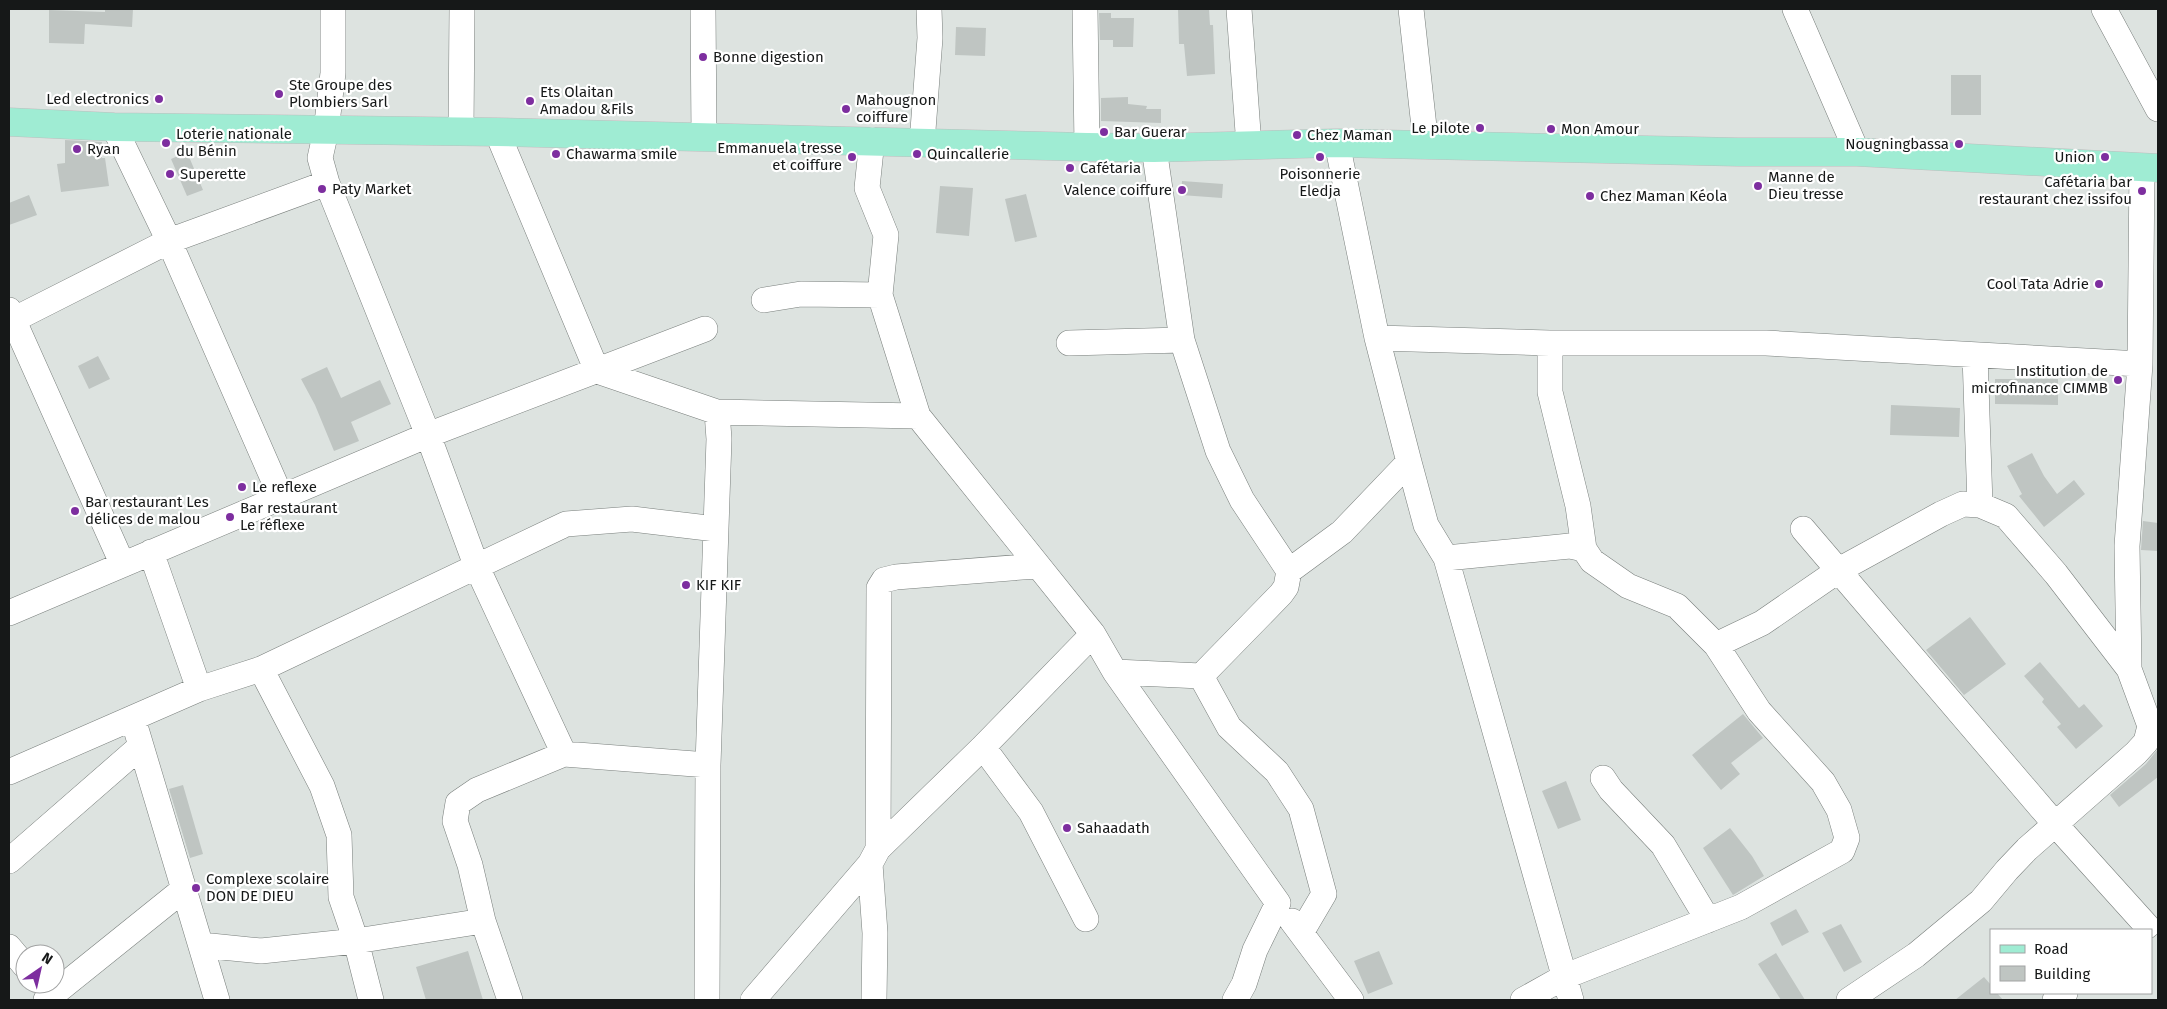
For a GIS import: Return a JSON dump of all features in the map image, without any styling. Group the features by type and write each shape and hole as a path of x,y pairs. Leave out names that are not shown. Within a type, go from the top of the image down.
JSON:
{"main road":[{"path":"9,122 114,127 326,131 461,131 704,138 872,140 1087,147 1154,148 1337,143 1857,152 2150,169"}],"street":[{"path":"333,9 333,73 326,131 320,158 327,183 428,435 476,565 564,754"},
{"path":"461,131 462,9"},
{"path":"703,9 704,138"},
{"path":"922,142 930,38 929,9"},
{"path":"1085,9 1087,147"},
{"path":"1239,9 1249,146"},
{"path":"1411,9 1426,145"},
{"path":"1795,9 1857,152"},
{"path":"2104,9 2158,109"},
{"path":"114,127 169,241 281,497"},
{"path":"497,132 597,371 717,412 918,416"},
{"path":"872,140 867,188 886,235 880,295 918,416 1036,566 1093,634 1115,672 1278,903 1351,1000"},
{"path":"1337,143 1377,338 1426,525 1446,558 1566,976 1571,1000"},
{"path":"1154,148 1182,340 1218,451 1242,500 1289,571"},
{"path":"2129,669 2127,546 2140,364 2150,169"},
{"path":"122,563 11,315 169,241 327,183"},
{"path":"764,300 801,294 880,295"},
{"path":"9,613 122,563 428,435 705,329"},
{"path":"1377,338 1550,343 1766,343 2140,364"},
{"path":"1069,344 1182,340"},
{"path":"1523,1000 1566,976 1741,907 1842,851 1847,838 1839,810 1823,782 1760,712 1716,645 1677,606 1628,586 1592,561 1584,549 1578,506 1550,392 1550,343"},
{"path":"1975,355 1980,505"},
{"path":"707,1000 708,765 719,439 717,412"},
{"path":"1115,672 1201,676 1281,594 1286,587 1289,571 1342,532 1410,462"},
{"path":"1716,645 1762,623 1839,570 1941,514 1963,504 1980,505 2006,516 2056,574 2129,669 2154,729 2136,753 2055,824 2007,870 1981,901 1916,955 1849,1000"},
{"path":"9,772 133,719 199,688 261,669 476,565 566,524 632,519 716,529"},
{"path":"1803,529 2055,824 2149,925"},
{"path":"1446,558 1570,546 1584,549"},
{"path":"151,552 199,688"},
{"path":"874,1000 874,856 879,588 884,580 896,577 1036,566"},
{"path":"753,1000 874,856 1093,634"},
{"path":"261,669 322,786 334,819 339,835 341,897 356,941 371,1000"},
{"path":"1201,676 1229,727 1277,772 1301,809 1324,894 1301,933"},
{"path":"133,719 217,1000"},
{"path":"9,861 141,746"},
{"path":"983,747 1031,812 1086,919"},
{"path":"510,1000 482,921 470,865 455,821 458,803 477,790 564,754 708,765"},
{"path":"1604,778 1611,790 1664,845 1708,920"},
{"path":"48,995 184,889"},
{"path":"1235,1000 1244,984 1255,950 1278,903"},
{"path":"201,945 260,951 356,941 482,921"}],"building":[{"path":"105,9 133,9 132,27 85,24 84,44 49,43 49,10 105,12"},
{"path":"1178,9 1209,9 1210,25 1213,25 1215,74 1187,76 1184,44 1179,44"},
{"path":"1099,13 1111,13 1111,18 1134,18 1133,47 1113,47 1113,40 1100,40"},
{"path":"956,27 986,28 985,56 955,55"},
{"path":"1951,75 1981,75 1981,115 1951,115"},
{"path":"1128,97 1128,104 1147,106 1146,109 1161,109 1161,123 1101,121 1101,98"},
{"path":"65,140 102,142 102,158 105,158 109,186 61,192 57,164 65,163"},
{"path":"187,152 203,190 187,196 171,159"},
{"path":"1182,181 1223,184 1222,198 1181,195"},
{"path":"940,186 973,188 969,236 936,233"},
{"path":"1026,194 1037,237 1015,242 1005,199"},
{"path":"29,195 37,215 9,225 9,203"},
{"path":"98,356 110,379 89,389 78,366"},
{"path":"327,367 341,398 380,380 391,404 351,422 359,441 334,451 315,405 301,379"},
{"path":"1995,379 2058,379 2058,405 1995,404"},
{"path":"1891,405 1960,408 1959,437 1890,435"},
{"path":"2032,453 2044,476 2057,494 2074,480 2085,494 2044,527 2019,496 2022,494 2007,466"},
{"path":"2143,521 2158,523 2158,551 2141,550"},
{"path":"1970,617 2006,664 1964,695 1926,650"},
{"path":"2040,662 2079,708 2084,704 2103,726 2076,749 2057,727 2061,724 2042,702 2044,699 2024,676"},
{"path":"1743,714 1763,738 1731,763 1740,774 1721,790 1692,755"},
{"path":"2158,749 2158,777 2119,807 2110,795 2146,764"},
{"path":"1566,781 1581,820 1558,829 1542,791"},
{"path":"183,785 203,854 190,858 169,789"},
{"path":"1730,828 1752,856 1764,876 1733,895 1703,848"},
{"path":"1796,909 1809,932 1782,946 1770,923"},
{"path":"1841,924 1862,962 1844,972 1822,933"},
{"path":"468,951 483,1000 426,1000 416,967"},
{"path":"1379,951 1393,984 1368,994 1354,961"},
{"path":"1776,953 1805,1000 1781,1000 1758,964"},
{"path":"1984,977 1990,984 1990,994 1998,994 2003,1000 1955,1000"}],"place":[{"name":"Bonne digestion","path":"703,57"},
{"name":"Ste Groupe des Plombiers Sarl","path":"279,94"},
{"name":"Led electronics","path":"159,99"},
{"name":"Ets Olaitan Amadou &Fils","path":"530,101"},
{"name":"Mahougnon coiffure","path":"846,109"},
{"name":"Le pilote","path":"1480,128"},
{"name":"Mon Amour","path":"1551,129"},
{"name":"Bar Guerar","path":"1104,132"},
{"name":"Chez Maman","path":"1297,135"},
{"name":"Loterie nationale du Bénin","path":"166,143"},
{"name":"Nougningbassa","path":"1959,144"},
{"name":"Ryan","path":"77,149"},
{"name":"Chawarma smile","path":"556,154"},
{"name":"Quincallerie","path":"917,154"},
{"name":"Emmanuela tresse et coiffure","path":"852,157"},
{"name":"Poisonnerie Eledja","path":"1320,157"},
{"name":"Union","path":"2105,157"},
{"name":"Cafétaria","path":"1070,168"},
{"name":"Superette","path":"170,174"},
{"name":"Manne de Dieu tresse","path":"1758,186"},
{"name":"Paty Market","path":"322,189"},
{"name":"Valence coiffure","path":"1182,190"},
{"name":"Cafétaria bar restaurant chez issifou","path":"2142,191"},
{"name":"Chez Maman Kéola","path":"1590,196"},
{"name":"Cool Tata Adrie","path":"2099,284"},
{"name":"Institution de microfinance CIMMB","path":"2118,380"},
{"name":"Le reflexe","path":"242,487"},
{"name":"Bar restaurant Les délices de malou","path":"75,511"},
{"name":"Bar restaurant Le réflexe","path":"230,517"},
{"name":"KIF KIF","path":"686,585"},
{"name":"Sahaadath","path":"1067,828"},
{"name":"Complexe scolaire DON DE DIEU","path":"196,888"}]}
